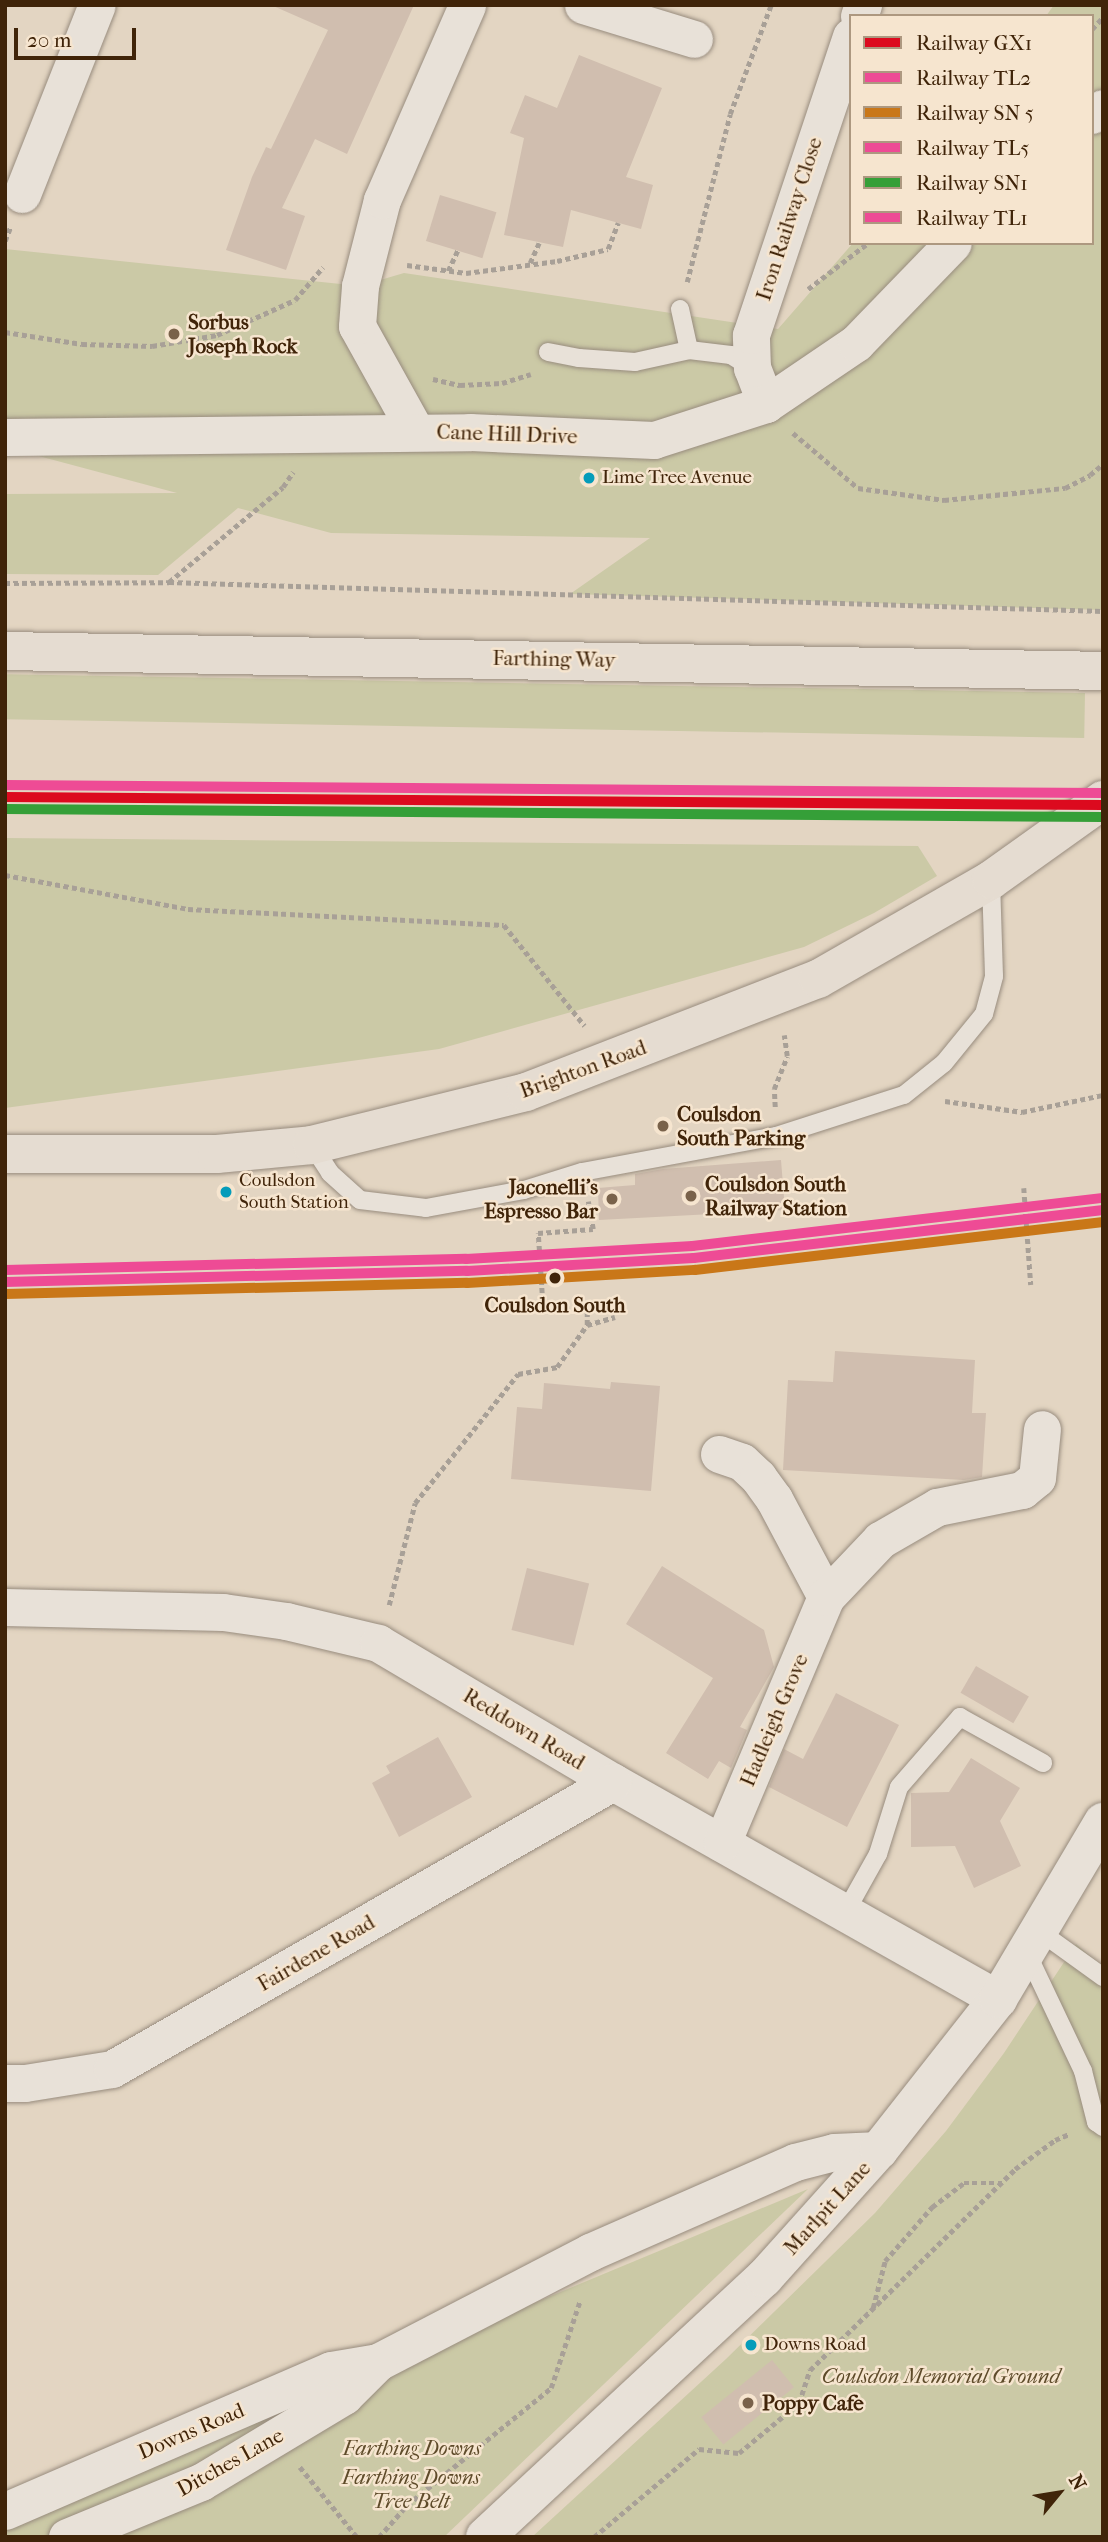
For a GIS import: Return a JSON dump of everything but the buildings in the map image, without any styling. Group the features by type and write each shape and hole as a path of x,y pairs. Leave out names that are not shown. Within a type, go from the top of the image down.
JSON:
{"main road":[{"name":"Farthing Way","path":"5,651 1103,671"},
{"name":"Brighton Road","path":"5,1154 217,1154 321,1159 526,1092 818,979 991,880 1103,800"},
{"name":"Marlpit Lane","path":"485,2537 765,2278 879,2150 998,1999 1103,1822"}],"street":[{"path":"22,194 97,5"},
{"name":"Cane Hill Drive","path":"467,5 382,200 360,286 357,326 416,432 654,440 776,416 856,343 951,245"},
{"path":"583,5 694,39"},
{"name":"Iron Railway Close","path":"776,416 752,368 751,335 849,42"},
{"path":"5,437 416,432"},
{"name":"Hadleigh Grove","path":"722,1843 827,1597 880,1540 937,1507 1022,1490 1037,1478 1042,1429"},
{"path":"719,1454 742,1462 758,1477 774,1499 827,1597"},
{"name":"Reddown Road","path":"5,1607 223,1612 286,1621 378,1643 613,1782 998,1999"},
{"name":"Fairdene Road","path":"5,2083 25,2083 112,2069 613,1782"},
{"name":"Downs Road","path":"5,2511 331,2370 377,2362 590,2252 795,2162 834,2152 879,2150"},
{"name":"Ditches Lane","path":"67,2537 201,2482 344,2396 377,2362"}],"lane":[{"path":"680,309 689,350"},
{"path":"548,352 579,358 635,362 689,350 732,355 752,368"},
{"path":"321,1159 359,1200 426,1208 524,1190 582,1172 776,1136 904,1095 944,1063 984,1014 994,976 991,880"},
{"path":"845,1913 878,1854 899,1787 960,1717 1043,1763"},
{"path":"1033,1942 1103,1977"},
{"path":"1033,1942 1083,2071 1099,2124"}],"path":[{"path":"680,309 730,114 771,5"},
{"path":"395,264 466,273 530,264 608,249 618,223"},
{"path":"530,264 539,243"},
{"path":"802,293 865,245"},
{"path":"448,271 458,250"},
{"path":"5,332 82,344 152,346 217,335 295,300 330,260"},
{"path":"422,376 460,384 502,383 579,358"},
{"path":"776,416 858,488 944,500 1065,488 1103,464"},
{"path":"169,582 283,487 294,471"},
{"path":"5,583 169,582 1103,611"},
{"path":"5,875 188,909 504,925 584,1027 597,1022"},
{"path":"776,1136 774,1089 788,1056 782,1025"},
{"path":"904,1095 1022,1112 1103,1095"},
{"path":"378,1643 415,1503 518,1374 557,1367 587,1325 587,1308 543,1310 538,1233 593,1229 582,1172"},
{"path":"1024,1188 1031,1285"},
{"path":"587,1325 615,1317"},
{"path":"594,2537 699,2449 738,2453 749,2445 799,2403 810,2370 1002,2183 1055,2140 1099,2124"},
{"path":"873,2309 885,2261 932,2207 964,2183 1002,2183"},
{"path":"379,2537 407,2505 551,2388 578,2307 590,2252"},
{"path":"276,2437 357,2537"}],"green space":[{"path":"1054,5 1103,5 1103,610 570,594 650,538 331,533 238,508 158,575 5,574 5,494 177,493 5,447 5,249 360,286 404,273 778,329 851,245 1094,245 1094,14 1047,14"},
{"path":"5,674 1085,693 1084,738 5,719"},
{"path":"5,838 918,846 937,876 874,913 804,947 439,1049 5,1108"},
{"name":"Coulsdon Memorial Ground","path":"1076,1944 1103,1967 1103,2537 532,2537 726,2359 875,2213 946,2131 1004,2053"},
{"name":"Farthing Downs","path":"808,2189 444,2537 5,2537 5,2523"}],"rail line":[{"name":"TL1","path":"5,785 1103,793"},
{"name":"GX1","path":"5,797 1103,805"},
{"name":"SN1","path":"5,809 1103,817"},
{"name":"TL5","path":"5,1270 466,1259 693,1246 1102,1198"},
{"name":"TL2","path":"5,1282 467,1271 694,1258 1103,1210"}],"transit line":[{"path":"5,1294 467,1283 695,1270 1103,1222"}],"place":[{"name":"Sorbus Joseph Rock","path":"174,334"},
{"name":"Lime Tree Avenue","path":"589,478"},
{"name":"Coulsdon South Parking","path":"663,1126"},
{"name":"Coulsdon South Station","path":"226,1192"},
{"name":"Coulsdon South Railway Station","path":"691,1196"},
{"name":"Jaconelli's Espresso Bar","path":"612,1199"},
{"name":"Coulsdon South","path":"555,1278"},
{"name":"Downs Road","path":"751,2345"},
{"name":"Poppy Cafe","path":"748,2403"}],"park label":[{"name":"Farthing Downs Tree Belt","path":"411,2489"}]}
